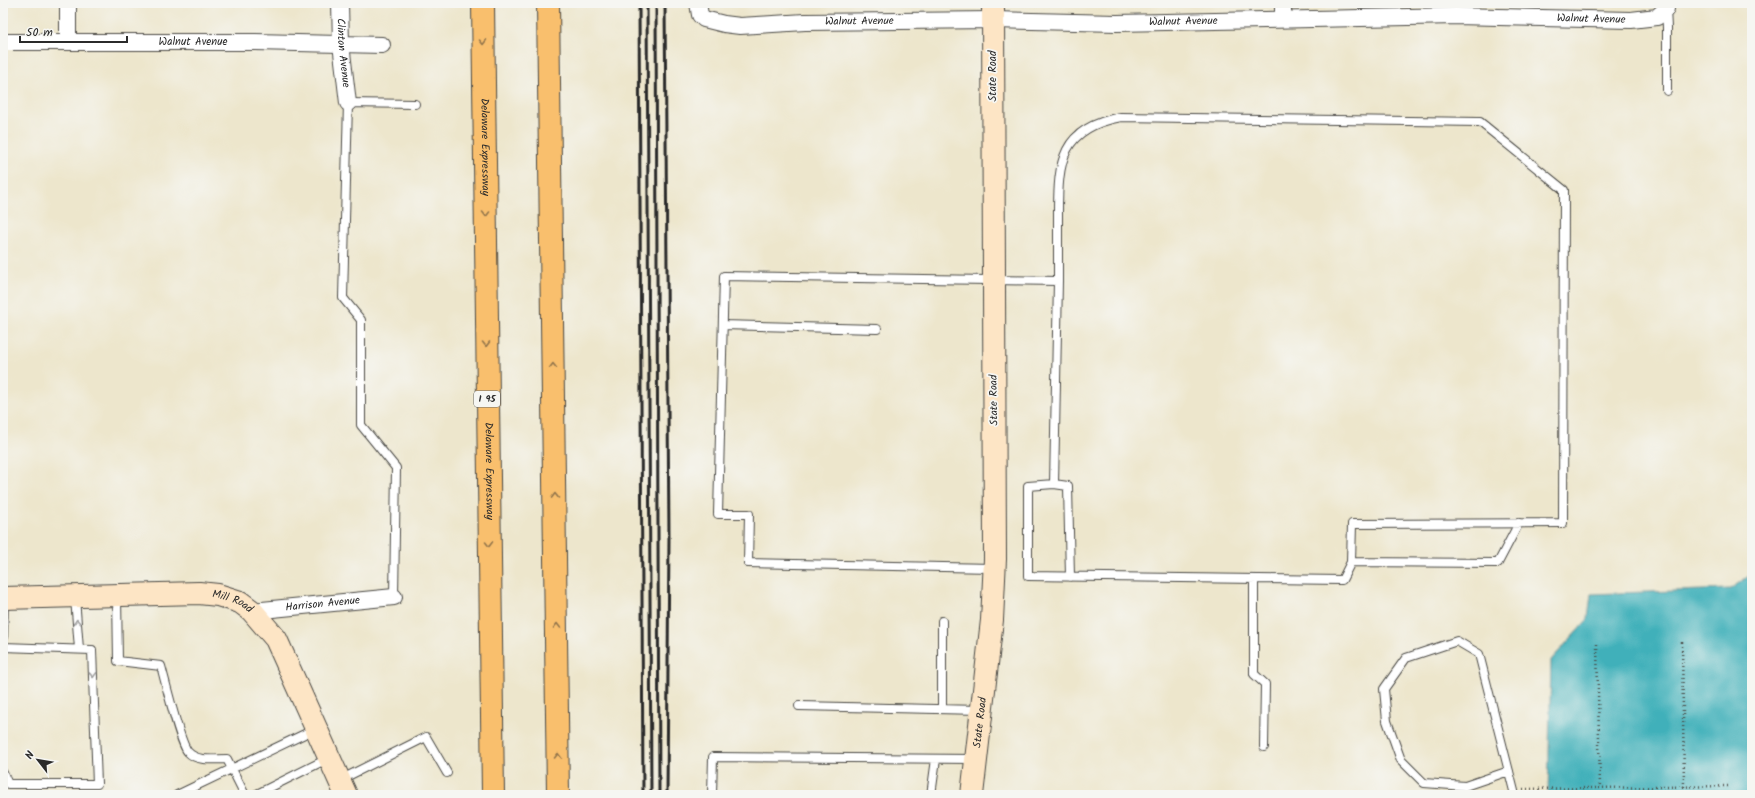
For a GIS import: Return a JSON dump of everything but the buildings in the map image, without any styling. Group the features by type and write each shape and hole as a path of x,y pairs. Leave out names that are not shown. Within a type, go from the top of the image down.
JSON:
{"highway":[{"name":"Delaware Expressway","path":"483,3 493,795"},
{"path":"548,3 558,795"}],"main road":[{"name":"State Road","path":"972,795 992,620 994,568 993,12"},
{"name":"Mill Road","path":"3,598 206,594 232,599 252,611 276,639 343,788"}],"street":[{"path":"68,3 68,42"},
{"name":"Clinton Avenue","path":"340,3 341,44 348,103"},
{"path":"1283,3 1283,19"},
{"name":"Walnut Avenue","path":"699,9 704,19 740,26 993,12 1117,23 1456,16 1631,20 1657,17 1665,6"},
{"name":"Walnut Avenue","path":"3,42 255,42 382,45"},
{"name":"Harrison Avenue","path":"252,611 394,597"}],"lane":[{"path":"1665,6 1668,28 1667,91"},
{"path":"394,597 396,468 361,425 361,320 344,298 348,103 415,104"},
{"path":"1054,484 1058,281 1058,178 1062,159 1072,142 1085,129 1102,120 1121,117 1480,122 1564,190 1563,523 1352,524 1351,562 1342,580 1070,577 1028,576 1028,486 1054,484 1068,486 1070,577"},
{"path":"994,568 748,563 749,514 718,514 724,276 1058,281"},
{"path":"723,325 877,329"},
{"path":"1351,562 1498,563 1519,523"},
{"path":"1254,579 1254,674 1266,684 1264,747"},
{"path":"117,595 118,661 160,666 182,739 188,752 202,759 226,758 245,795"},
{"path":"75,596 79,649"},
{"path":"3,598 3,644"},
{"path":"942,621 942,709"},
{"path":"1509,771 1465,786 1424,783 1401,760 1387,721 1384,689 1406,658 1458,641 1479,654 1509,771 1514,792"},
{"path":"3,647 92,650 97,784 8,784 3,773"},
{"path":"799,706 982,710"},
{"path":"177,795 317,729"},
{"path":"343,788 426,737 447,773"},
{"path":"712,795 713,757 977,759"},
{"path":"255,795 330,758"},
{"path":"931,795 936,759"}],"path":[{"path":"1682,642 1684,787"},
{"path":"1597,644 1600,788"},
{"path":"1514,792 1600,788 1731,786"}],"water":[{"path":"1752,574 1752,683 1747,684 1752,712 1752,795 1548,795 1551,660 1588,619 1591,594 1730,589"}],"railway":[{"path":"639,3 643,795"},
{"path":"647,3 651,795"},
{"path":"656,3 659,795"},
{"path":"665,3 669,537 667,795"}]}
